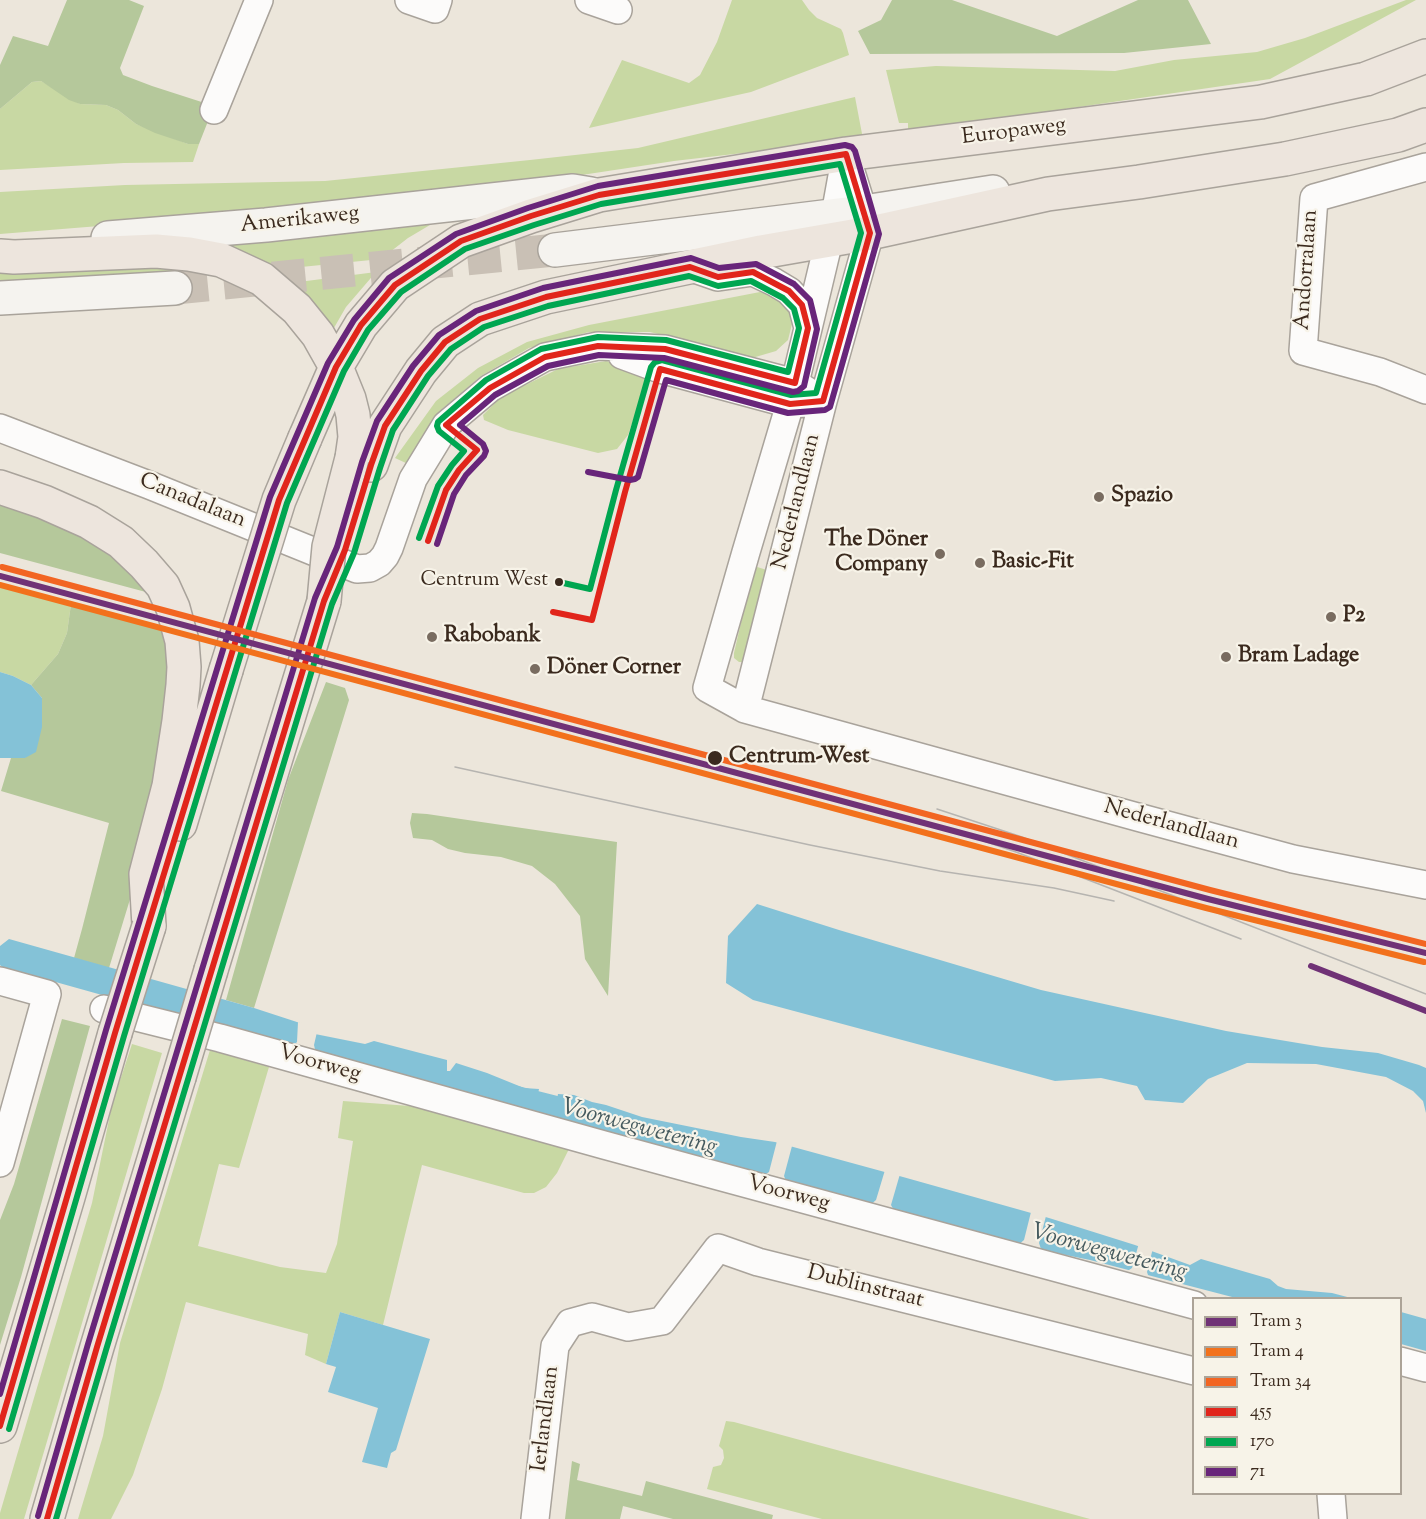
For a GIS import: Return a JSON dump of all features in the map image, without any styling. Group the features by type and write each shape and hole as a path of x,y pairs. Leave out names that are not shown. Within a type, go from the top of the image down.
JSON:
{"main road":[{"name":"Europaweg","path":"0,1426 78,1164 110,1021 149,926 279,500 336,367 361,325 395,285 460,241 599,195 846,154 1261,102 1366,79 1426,56"},
{"path":"555,250 849,225 1285,159 1398,135 1426,125"},
{"name":"Amerikaweg","path":"0,247 266,225 573,191 599,195"},
{"path":"47,1519 97,1347 324,601 329,547 361,462 421,371 445,342 480,319 546,297 690,267 849,225"},
{"path":"0,256 156,252 189,254 221,260 262,279 297,309 318,335 336,367 350,399 361,462"},
{"path":"0,298 175,288"},
{"path":"0,486 89,522 121,542 163,586 173,608 182,641 183,685 169,786 146,874 149,926"}],"street":[{"path":"214,111 259,0"},
{"path":"410,0 436,5"},
{"path":"590,0 618,10"},
{"name":"Nederlandlaan","path":"745,709 823,401 849,225 846,154"},
{"name":"Andorralaan","path":"1426,166 1314,198 1302,351 1380,372 1426,390"},
{"name":"Nederlandlaan","path":"849,225 808,328 793,393 707,688 745,709 1293,859 1426,885"},
{"path":"690,267 718,277 753,272 774,282 789,291 802,305 808,328"},
{"name":"Canadalaan","path":"0,428 357,569 370,568 385,556 413,479 446,425 490,388 545,357 598,346 665,349 823,401"},
{"path":"0,981 46,994 0,1163"},
{"name":"Voorweg","path":"110,1021 220,1038 1192,1304"},
{"name":"Dublinstraat","path":"570,1323 592,1317 628,1327 662,1321 718,1248 758,1262 1192,1370"},
{"name":"Ierlandlaan","path":"536,1519 555,1346 570,1323"},
{"path":"1402,1361 1426,1368"},
{"path":"1331,1495 1333,1519"}],"green space":[{"path":"67,0 129,0 144,6 120,68 123,75 214,106 199,144 188,144 155,133 106,105 80,104 69,100 41,81 32,82 0,109 0,65 13,36 48,46"},
{"path":"732,0 802,0 817,18 841,29 849,55 751,92 589,128 622,60 689,83 700,75 717,42"},
{"path":"892,0 952,0 1057,36 1138,0 1188,0 1211,44 1124,53 870,54 858,31 881,20"},
{"path":"1406,0 1416,0 1270,79 908,132 908,123 899,123 886,70 936,66 1115,71 1174,60 1257,52 1305,38"},
{"path":"41,81 80,104 106,105 118,110 136,124 188,144 199,144 193,162 124,163 0,170 0,109 32,82"},
{"path":"855,97 863,139 674,161 575,176 236,215 0,234 0,192 125,185 325,181 638,148"},
{"path":"435,222 408,238 381,259 271,270 209,245"},
{"path":"135,261 208,271 0,285 0,269"},
{"path":"376,272 346,307 331,333 291,283"},
{"path":"760,292 777,296 788,308 792,324 788,340 776,351 752,358 650,332 589,332 529,348 481,376 442,409 408,464 395,458 436,401 478,368 527,342 589,325"},
{"path":"606,361 642,370 647,380 628,435 617,449 598,453 508,430 484,420 483,415 501,397 558,369"},
{"path":"0,501 102,545 157,595 0,553"},
{"path":"754,566 770,571 745,662 739,662 734,658 734,653"},
{"path":"0,585 71,604 67,633 58,654 31,685 0,672"},
{"path":"71,604 168,629 172,654 142,860 109,968 74,958 109,823 1,791 11,758 25,758 42,698 31,685 58,654 67,633"},
{"path":"326,682 345,688 349,700 254,1008 226,1000 288,780"},
{"path":"412,813 617,842 608,996 585,959 580,916 555,884 532,866 501,857 448,849 432,840 413,838 410,823"},
{"path":"62,1019 90,1026 0,1345 0,1220 14,1184"},
{"path":"132,1044 162,1053 24,1519 0,1519 92,1203 112,1105"},
{"path":"210,1050 269,1067 239,1168 219,1164 198,1246 280,1267 326,1273 337,1244 353,1141 338,1138 343,1101 410,1106 569,1149 557,1173 546,1187 534,1193 524,1193 422,1165 383,1325 340,1312 326,1364 305,1355 308,1334 186,1302 162,1389 133,1475 111,1519 78,1519 103,1436 120,1343"},
{"path":"726,1421 1090,1519 822,1519 707,1489 713,1467 721,1465 724,1458 723,1450 719,1446"},
{"path":"572,1461 580,1464 577,1480 642,1496 646,1481 773,1515 772,1519 673,1519 623,1506 620,1519 565,1519"}],"water":[{"path":"0,672 31,685 42,698 42,727 36,752 25,758 0,758"},
{"path":"757,904 1041,990 1226,1031 1322,1047 1378,1053 1419,1065 1426,1068 1426,1113 1423,1101 1413,1091 1386,1077 1316,1064 1247,1063 1208,1079 1183,1103 1145,1100 1137,1086 1101,1078 1055,1081 753,1000 726,983 728,936"},
{"path":"9,939 254,1008 300,1023 300,1031 365,1044 374,1041 447,1060 447,1071 450,1071 456,1063 524,1088 539,1089 535,1108 531,1113 141,1010 102,995 2,967 0,965 0,946"},
{"path":"558,1094 574,1095 642,1117 775,1142 903,1177 1049,1218 1190,1265 1201,1259 1270,1279 1286,1289 1332,1293 1347,1297 1232,1297 1056,1253 555,1118"},
{"path":"340,1312 430,1339 396,1450 391,1453 387,1468 362,1462 378,1408 328,1392 336,1367 326,1364"},
{"path":"1402,1312 1426,1319 1426,1351 1402,1344"}],"pier":[{"path":"298,1022 303,1023 302,1029 317,1032 314,1045 317,1058 289,1050 297,1042"},
{"path":"777,1141 792,1146 784,1176 787,1183 763,1176 769,1172"},
{"path":"885,1170 900,1174 891,1205 895,1212 869,1206 876,1200"},
{"path":"1031,1212 1046,1216 1039,1243 1042,1252 1017,1246 1024,1240"},
{"path":"1139,1243 1153,1248 1147,1272 1149,1278 1126,1272 1132,1268"}],"waterway":[{"name":"Voorwegwetering","path":"501,1095 588,1117"}],"tunnel":[{"path":"175,288 555,250"}],"tram line":[{"name":"34","path":"2,567 1210,890 1426,944"},
{"name":"3","path":"0,576 1208,899 1426,953"},
{"name":"4","path":"0,585 1206,908 1424,962"},
{"path":"455,767 810,845 940,871 1054,888 1114,901"},
{"path":"937,809 1022,837 1426,994"},
{"path":"937,825 1016,852 1241,939"},
{"name":"3","path":"1311,966 1426,1011"}],"transit line":[{"name":"71","path":"0,1394 106,1030 270,497 328,363 354,320 389,278 456,234 528,208 598,186 845,145 852,147 879,234 830,407 825,410 788,413 666,380 638,477 630,480 588,472"},
{"name":"455","path":"0,1426 115,1033 279,500 336,367 361,325 395,285 461,241 531,216 599,195 846,154 870,233 823,401 790,404 660,369 592,620 553,612"},
{"name":"170","path":"9,1429 124,1036 287,503 344,371 368,330 401,292 465,249 601,204 840,164 861,233 816,393 791,395 662,360 655,362 651,367 590,589 559,582"},
{"name":"71","path":"38,1516 88,1344 315,598 337,547 362,462 377,421 413,366 439,335 476,311 543,288 691,258 719,268 756,264 794,284 810,300 817,329 804,386 798,391 793,392 664,358 599,355 548,366 495,395 460,425 483,444 486,451 454,494 437,544"},
{"name":"455","path":"47,1519 97,1347 324,601 345,550 385,426 421,371 445,342 480,319 546,297 690,267 718,277 753,272 789,291 802,305 808,328 795,383 665,349 598,346 545,357 490,388 446,425 477,450 459,470 446,490 428,541"},
{"name":"170","path":"56,1519 332,604 354,553 393,430 428,376 451,349 484,327 548,306 689,276 718,286 751,281 783,298 794,309 799,328 788,372 666,340 598,337 541,349 486,380 438,422 439,431 464,451 438,486 419,538"}],"place":[{"name":"Spazio","path":"1099,497"},
{"name":"The Döner Company","path":"940,554"},
{"name":"Basic-Fit","path":"980,563"},
{"name":"Centrum West","path":"559,582"},
{"name":"P2","path":"1331,617"},
{"name":"Rabobank","path":"432,637"},
{"name":"Bram Ladage","path":"1226,657"},
{"name":"Döner Corner","path":"535,669"},
{"name":"Centrum-West","path":"715,758"}]}
